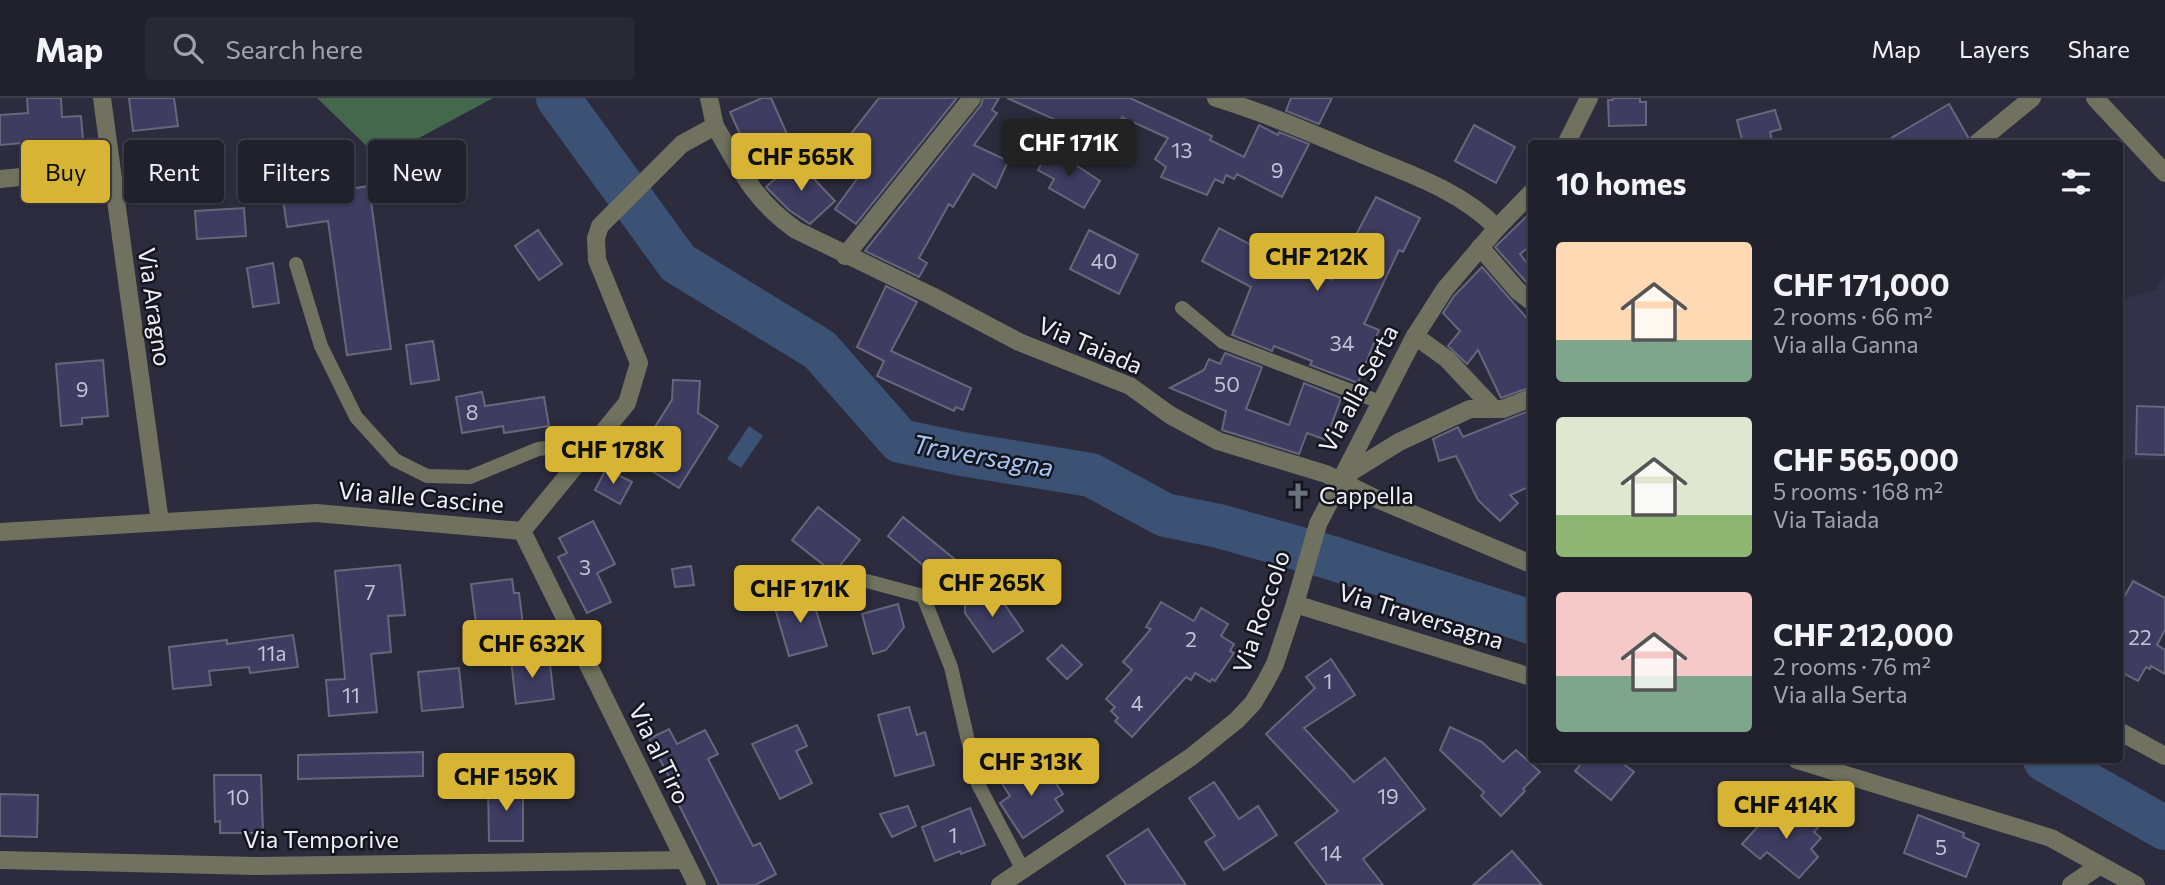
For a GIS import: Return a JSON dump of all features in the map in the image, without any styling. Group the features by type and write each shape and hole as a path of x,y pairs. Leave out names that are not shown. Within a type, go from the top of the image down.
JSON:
{"street":[{"name":"Via Aragno","path":"102,98 107,140"},
{"name":"Via Taiada","path":"709,98 715,126 755,195 796,230 1019,342 1129,386 1170,415 1218,441 1326,474 1377,499 1528,563"},
{"path":"845,256 972,98"},
{"path":"1216,98 1267,113 1427,182 1465,201 1497,228"},
{"path":"1568,140 1589,98"},
{"path":"1981,140 2032,98"},
{"path":"2095,98 2165,173"},
{"name":"Via alle Cascine","path":"0,533 316,513 522,531 627,403 639,363 597,260 596,238 600,226 682,144 715,126"},
{"name":"Via Aragno","path":"110,168 160,522"},
{"path":"0,179 21,177"},
{"name":"Via alla Serta","path":"1339,480 1415,336 1445,289 1497,228 1528,197"},
{"path":"1480,247 1518,291 1528,298"},
{"path":"1415,336 1447,359 1493,408"},
{"path":"1339,480 1399,442 1458,414 1470,409 1503,409 1528,399"},
{"name":"Via Roccolo","path":"1000,885 1191,757 1237,720 1253,703 1275,664 1318,524 1339,480"},
{"name":"Via al Tiro","path":"522,531 696,885"},
{"name":"Via Traversagna","path":"1297,596 1528,676"},
{"path":"2123,733 2165,756"},
{"path":"1807,763 2051,838 2136,885"},
{"name":"Via Temporive","path":"0,860 258,866 684,860"},
{"path":"2071,885 2099,866"}],"lane":[{"path":"296,264 321,346 356,417 395,460 427,477 470,477 538,449 561,446 585,452"},
{"path":"1182,308 1223,342 1380,402"},
{"path":"863,580 923,596 951,667 978,784 1023,870"}],"shaded area":[{"path":"2165,275 2165,460 2123,459 2123,299 2156,290"}],"green space":[{"path":"317,98 493,98 415,140 368,140 368,147"}],"water":[{"path":"749,426 763,436 741,468 727,459"}],"building":[{"path":"27,98 61,98 62,117 81,116 83,140 21,140 21,143 0,145 0,115 28,113"},
{"path":"129,98 174,98 178,126 133,131"},
{"path":"762,98 771,98 787,134 784,136 785,140 750,156 730,112"},
{"path":"879,98 957,98 856,224 835,209 868,164 855,152 862,144 850,135"},
{"path":"983,98 999,98 992,110 997,113 974,145 1008,161 996,188 973,174 953,207 949,204 919,258 927,263 919,277 865,251 981,105"},
{"path":"1007,98 1130,98 1212,136 1210,140 1244,157 1259,125 1278,135 1279,132 1309,144 1282,197 1237,174 1234,179 1226,175 1223,183 1215,179 1207,195 1161,177 1166,167 1155,159 1168,138 1122,117 1111,145"},
{"path":"1291,98 1332,98 1319,124 1286,111"},
{"path":"1640,98 1640,102 1646,102 1646,125 1609,126 1608,100"},
{"path":"1949,104 1968,137 1967,140 1888,140"},
{"path":"1775,110 1781,129 1770,132 1772,140 1742,140 1737,120"},
{"path":"1474,125 1515,147 1496,183 1455,161"},
{"path":"1050,148 1100,181 1084,208 1049,188 1054,179 1038,170"},
{"path":"796,160 835,201 810,224 789,210 766,187"},
{"path":"368,186 368,203 371,203 391,349 347,355 328,221 287,227 284,203 354,203 354,188"},
{"path":"1376,197 1420,218 1403,252 1399,250 1364,324 1379,330 1358,383 1310,365 1312,361 1274,346 1272,351 1232,335 1251,287 1202,261 1219,228 1272,256 1274,252 1332,280"},
{"path":"244,208 246,236 197,239 195,211"},
{"path":"1528,215 1528,247 1520,254 1528,264 1527,283 1495,247"},
{"path":"538,230 562,264 539,280 515,246"},
{"path":"1089,230 1138,255 1119,294 1070,269"},
{"path":"273,263 279,303 253,307 247,268"},
{"path":"1482,267 1528,320 1528,388 1501,398 1478,350 1467,364 1448,346 1460,331 1443,313 1454,296"},
{"path":"886,286 917,302 891,351 971,388 963,410 956,407 954,411 877,376 884,361 857,347"},
{"path":"433,341 439,380 411,384 406,345"},
{"path":"1225,353 1262,367 1246,409 1289,425 1304,383 1341,398 1326,440 1307,433 1299,454 1222,430 1226,411 1170,388 1204,370 1209,359 1220,364"},
{"path":"103,360 108,416 82,418 82,424 61,426 56,364"},
{"path":"673,380 700,381 698,413 718,426 679,488 634,460 672,400"},
{"path":"482,392 485,406 544,397 549,426 504,433 503,426 462,433 456,397"},
{"path":"2137,406 2165,407 2165,455 2136,454"},
{"path":"1528,411 1528,487 1510,495 1518,503 1500,521 1478,500 1456,456 1439,461 1433,439 1458,427 1463,437"},
{"path":"606,469 632,482 620,504 595,490"},
{"path":"818,507 860,540 834,573 792,540"},
{"path":"903,517 958,562 942,581 888,536"},
{"path":"593,521 615,564 597,573 611,602 587,613 558,557 567,553 559,538"},
{"path":"400,565 405,615 388,616 391,652 371,654 377,712 329,716 326,680 345,679 335,571"},
{"path":"691,566 694,585 675,587 672,569"},
{"path":"512,579 514,593 519,593 524,633 478,639 471,584"},
{"path":"2133,581 2165,598 2165,630 2157,645 2165,650 2165,674 2151,666 2150,669 2146,667 2138,681 2123,673 2123,599"},
{"path":"992,586 1023,631 993,652 965,613 965,605"},
{"path":"811,594 827,646 789,656 774,605"},
{"path":"1161,602 1194,621 1201,608 1228,624 1221,636 1234,644 1230,651 1234,653 1215,681 1212,679 1210,682 1195,673 1191,680 1186,677 1132,737 1115,721 1118,718 1111,711 1115,707 1106,699 1132,670 1123,662 1151,629 1146,627"},
{"path":"898,604 904,627 886,650 873,654 862,614"},
{"path":"293,635 298,667 250,673 249,667 209,671 211,685 173,689 169,647 227,640 227,644"},
{"path":"1062,645 1082,665 1067,679 1047,659"},
{"path":"549,656 554,699 516,704 511,660"},
{"path":"1331,659 1355,695 1304,728 1354,782 1385,758 1425,809 1363,859 1383,885 1327,885 1295,843 1338,811 1266,734 1315,688 1306,677"},
{"path":"459,668 463,707 422,711 418,672"},
{"path":"909,707 917,735 925,732 934,765 895,776 878,715"},
{"path":"797,725 807,746 796,751 812,783 780,799 752,744"},
{"path":"1450,727 1482,742 1503,762 1516,750 1540,772 1501,816 1481,796 1484,792 1440,750"},
{"path":"669,729 677,744 705,730 718,754 708,759 753,846 760,843 776,874 755,885 719,885 678,803 682,801 649,739"},
{"path":"423,752 423,776 298,779 298,755"},
{"path":"1039,758 1063,794 1055,799 1063,811 1023,838 1000,803 1010,796 1001,782"},
{"path":"1582,763 1622,763 1634,772 1611,800 1575,771"},
{"path":"214,775 261,775 263,833 220,833 220,821 215,822"},
{"path":"1214,782 1239,819 1258,806 1277,835 1224,870 1205,842 1215,836 1189,798"},
{"path":"488,786 523,786 523,841 489,841"},
{"path":"0,794 38,795 37,837 0,836"},
{"path":"908,806 916,826 892,837 880,814"},
{"path":"970,808 985,845 935,861 922,827"},
{"path":"1774,809 1788,821 1798,809 1818,828 1814,832 1821,838 1811,849 1818,857 1799,878 1767,852 1760,859 1742,844"},
{"path":"1918,815 1964,833 1963,837 1979,844 1966,877 1904,853"},
{"path":"1148,829 1186,885 1126,885 1107,856"},
{"path":"1512,851 1542,885 1473,885"}],"waterway":[{"name":"Traversagna","path":"558,98 678,263 820,350 900,441 1091,475 1165,515 1219,526 1332,558 1528,621"},
{"name":"Traversagna","path":"2050,763 2165,828"}],"place":[{"name":"Cappella","path":"1298,496"}]}
